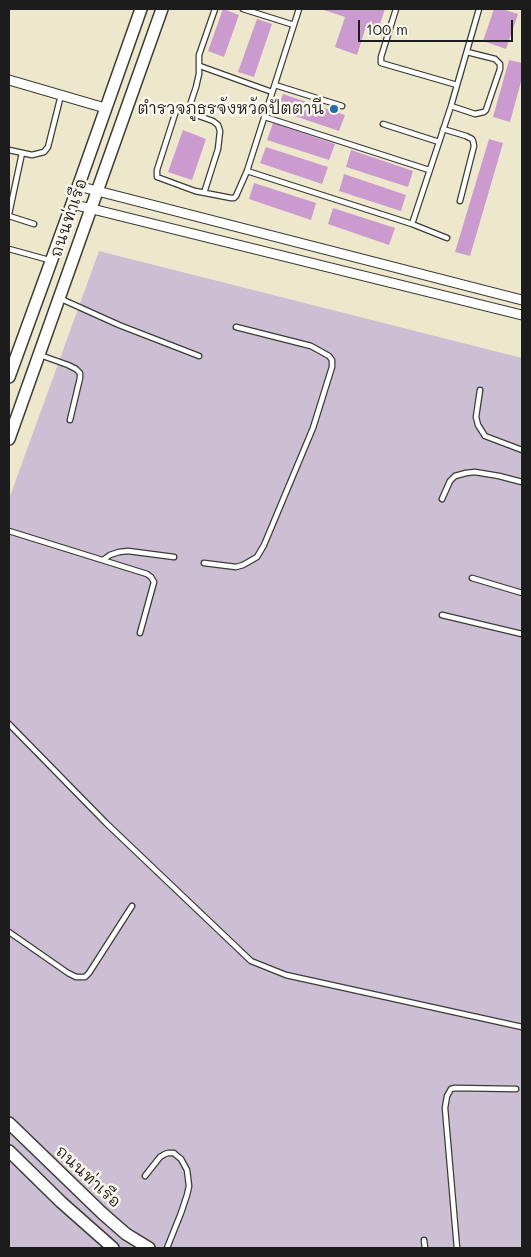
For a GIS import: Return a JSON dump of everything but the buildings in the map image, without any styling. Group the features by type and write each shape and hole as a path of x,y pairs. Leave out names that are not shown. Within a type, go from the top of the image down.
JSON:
{"street":[{"name":"ถนนท่าเรือ","path":"9,377 141,9"},
{"name":"ถนนท่าเรือ","path":"9,439 96,190 162,9"},
{"path":"9,80 105,108"},
{"path":"78,186 522,300"},
{"path":"72,204 522,315"},
{"name":"ถนนท่าเรือ","path":"9,1124 102,1213 126,1234 149,1248"},
{"path":"9,1151 61,1202 113,1248"}],"lane":[{"path":"188,111 199,74 199,55 215,9"},
{"path":"244,9 294,25"},
{"path":"204,193 218,149 220,131 218,125 213,121 188,111 179,109 176,111 156,177 195,191 204,193 234,198 247,171 299,9"},
{"path":"396,9 381,57 381,64 457,85"},
{"path":"412,224 451,106 479,9"},
{"path":"451,106 475,114 484,112 500,69 500,64 495,59 467,52"},
{"path":"200,66 272,92"},
{"path":"275,85 342,106"},
{"path":"9,150 32,155 44,152 48,147 61,96"},
{"path":"264,117 429,170"},
{"path":"383,124 439,142"},
{"path":"443,129 472,139 474,146 460,201"},
{"path":"22,153 9,215 34,224"},
{"path":"247,171 412,224 447,238"},
{"path":"9,249 51,261"},
{"path":"58,298 119,325 198,356"},
{"path":"204,563 236,567 258,557 313,428 332,363 329,356 311,346 236,327"},
{"path":"39,354 68,365 80,373 70,420"},
{"path":"480,390 476,417 478,425 485,436 522,450"},
{"path":"442,500 450,481 455,476 466,473 476,472 522,482"},
{"path":"9,531 147,574 154,582 140,633"},
{"path":"102,560 110,555 128,551 174,557"},
{"path":"472,578 522,593"},
{"path":"442,615 522,634"},
{"path":"9,724 106,823 251,961 286,975 522,1027"},
{"path":"9,932 68,973 76,977 84,977 89,973 132,906"},
{"path":"457,1248 445,1108 447,1096 455,1088 516,1089"},
{"path":"145,1176 160,1157 168,1153 174,1153 181,1159 187,1170 189,1186 187,1194 167,1248"},
{"path":"424,1240 425,1248"}],"shaded area":[{"path":"99,251 522,358 522,1248 9,1248 9,499"}],"place":[{"name":"ตำรวจภูธรจังหวัดปัตตานี","path":"334,109"}]}
